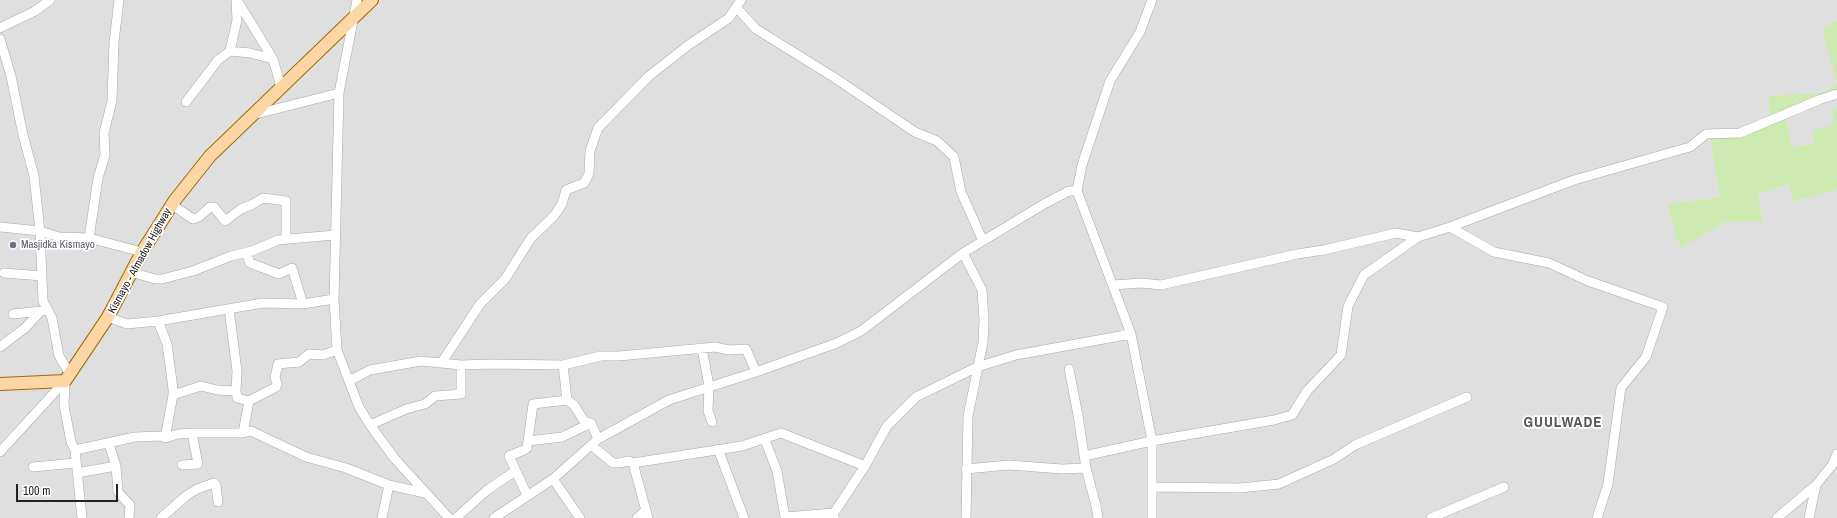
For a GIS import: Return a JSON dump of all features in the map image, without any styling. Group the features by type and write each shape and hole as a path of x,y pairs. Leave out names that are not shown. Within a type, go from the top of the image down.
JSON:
{"main road":[{"name":"Kismayo - Afmadow Highway","path":"67,378 108,317 142,252 171,204 210,156 372,0"},
{"path":"0,384 67,378"}],"street":[{"path":"0,28 35,11 50,0"},
{"path":"89,238 98,178 105,155 104,133 112,101 114,42 120,0"},
{"path":"186,102 218,60 230,51 237,20 237,0"},
{"path":"237,0 273,59 281,87"},
{"path":"357,0 356,14 339,94 334,299 337,350 359,407 370,425 395,459 449,518"},
{"path":"1152,0 1140,32 1110,81 1082,165 1077,191 1132,334 1152,441 1152,518"},
{"path":"442,362 480,304 505,279 531,238 554,216 562,204 566,190 584,183 589,174 590,151 598,128 649,76 690,44 729,18 739,4 756,29 835,78 915,132 937,141 954,157 960,192 983,242"},
{"path":"0,39 11,76 23,134 34,176 40,231 43,301 43,311 25,328 0,347"},
{"path":"230,51 250,53 273,59"},
{"path":"252,115 339,94"},
{"path":"1084,456 1152,441 1274,420 1292,415 1307,391 1341,355 1348,306 1364,275 1418,237 1450,227 1574,180 1690,147 1706,134 1740,133 1821,99 1837,94"},
{"path":"494,518 553,479 598,439 669,400 756,372 837,343 861,331 963,253 1044,204 1069,191 1077,191"},
{"path":"171,204 194,219 198,218 210,207 214,207 225,221 241,209 263,198 286,201 286,239"},
{"path":"0,227 40,231 59,237 89,238 142,252"},
{"path":"1450,227 1494,252 1549,263 1588,281 1663,307 1646,357 1621,388 1608,484 1597,518"},
{"path":"1113,285 1142,283 1161,285 1396,233 1418,237"},
{"path":"131,272 155,279 162,279 193,271 231,256 246,253 268,243 286,239 307,239 335,235"},
{"path":"246,253 250,263 279,274 292,268 303,304"},
{"path":"963,253 982,290 983,342 968,416 966,518"},
{"path":"4,273 42,276"},
{"path":"108,317 127,324 184,318 229,308 268,303 303,304 334,299"},
{"path":"229,308 238,371 236,391 237,398 249,400 276,387 277,384 275,377 278,364 299,362 309,354 323,355 337,350"},
{"path":"13,314 43,311 52,318 59,356 67,378 64,405 71,442 75,450 75,463 82,518"},
{"path":"158,321 166,344 173,395 165,438"},
{"path":"765,440 777,471 785,517 834,516 865,466 887,426 916,397 977,367 1016,355 1132,334"},
{"path":"349,381 370,370 421,361 461,365 563,365 601,356 618,356 715,347 729,350 746,349 756,372"},
{"path":"702,348 709,386 708,411 712,422"},
{"path":"370,425 406,409 425,404 435,396 461,394 461,365"},
{"path":"563,365 567,400 584,421 591,423"},
{"path":"1069,369 1086,468 1098,518"},
{"path":"0,452 67,378"},
{"path":"173,395 201,386 217,390 236,391"},
{"path":"1152,487 1240,488 1279,484 1334,459 1355,445 1467,398"},
{"path":"243,433 249,400"},
{"path":"527,495 509,456 527,448 533,404 567,400"},
{"path":"591,423 598,439"},
{"path":"528,441 562,437 591,423"},
{"path":"75,450 109,444 135,437 161,436 165,438 178,434 243,433 251,431 301,455 346,468 389,485 425,493"},
{"path":"182,465 198,464 192,433"},
{"path":"591,445 613,463 628,461 633,463 742,446 765,440 781,433 865,466"},
{"path":"109,444 116,466 118,492 121,497 128,501 130,505 129,518"},
{"path":"718,449 744,518"},
{"path":"1777,518 1816,485 1833,464 1837,454"},
{"path":"33,467 75,463"},
{"path":"633,463 647,514 637,518"},
{"path":"77,473 116,466"},
{"path":"966,469 1009,466 1062,469 1086,468"},
{"path":"456,518 486,491 515,471"},
{"path":"553,479 580,518"},
{"path":"161,518 186,496 197,489 214,483 216,485 218,502"},
{"path":"382,518 389,485"},
{"path":"1808,518 1816,485"},
{"path":"1432,518 1504,487"}],"shaded area":[{"path":"0,0 1837,0 1837,20 1823,28 1837,83 1822,93 1768,97 1771,119 1754,127 1710,139 1720,197 1668,204 1680,247 1725,222 1763,221 1758,195 1790,184 1793,202 1837,189 1837,518 0,518"},
{"path":"1837,98 1837,108 1833,110 1833,125 1814,143 1792,148 1786,118 1811,104"}],"green space":[{"path":"1837,20 1837,83 1822,28"},
{"path":"1837,83 1837,98 1811,104 1786,118 1792,148 1814,143 1813,131 1833,125 1833,109 1837,108 1837,189 1793,202 1789,184 1758,195 1763,221 1725,222 1680,248 1667,204 1720,197 1710,139 1754,127 1771,119 1768,96 1822,93"}],"place":[{"name":"Masjidka Kismayo","path":"13,245"}],"district":[{"name":"GUULWADE","path":"1563,423"}]}
